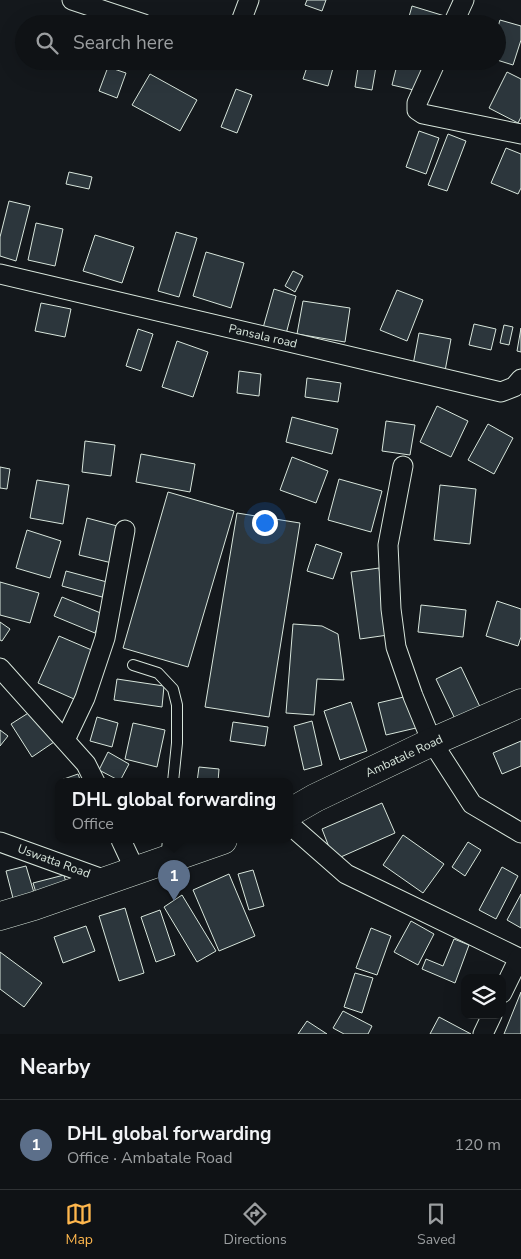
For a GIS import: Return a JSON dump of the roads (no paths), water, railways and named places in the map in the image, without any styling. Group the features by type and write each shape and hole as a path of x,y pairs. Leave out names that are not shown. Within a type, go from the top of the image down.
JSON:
{"main road":[{"name":"Ambatale Road","path":"293,811 315,798 432,742 521,703"},
{"path":"0,916 108,881 135,870 167,850 206,843"}],"street":[{"path":"72,0 117,15"},
{"path":"243,15 249,0"},
{"path":"457,15 464,0"},
{"path":"432,70 417,103 417,110 423,114 521,134"},
{"name":"Pansala road","path":"0,274 501,392 514,387 521,379"},
{"path":"403,466 388,545 391,609 396,647 432,742 472,804 521,832"},
{"path":"65,740 85,698 104,638 125,530"},
{"path":"0,668 86,764 93,778"},
{"path":"293,828 346,874 520,958 506,985"},
{"name":"Uswatta Road","path":"0,842 108,881"},
{"path":"122,843 135,870"},
{"path":"483,1034 490,1019"}],"lane":[{"path":"133,664 158,673 173,689 177,705 173,778"}],"place":[{"name":"DHL global forwarding","path":"174,901"}]}
